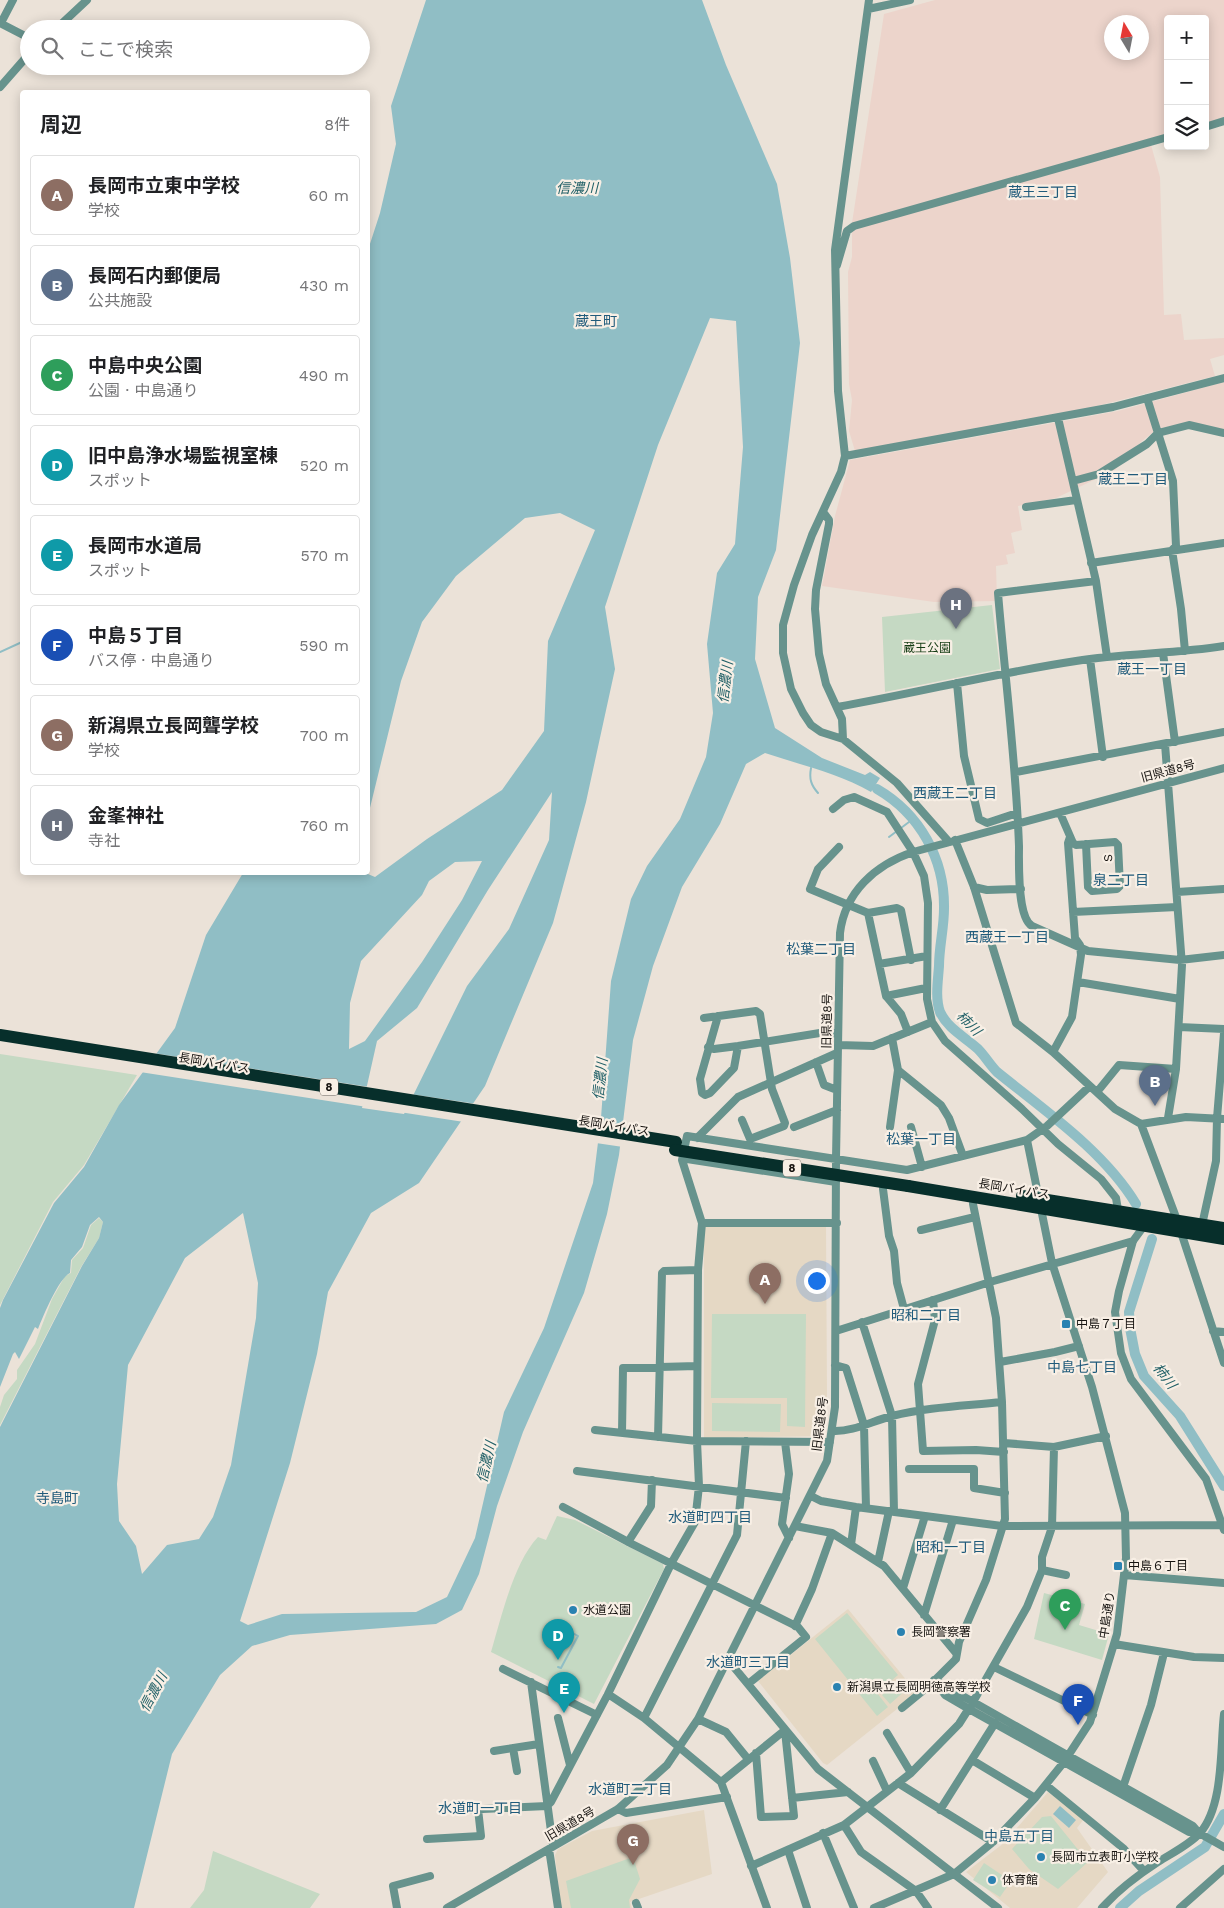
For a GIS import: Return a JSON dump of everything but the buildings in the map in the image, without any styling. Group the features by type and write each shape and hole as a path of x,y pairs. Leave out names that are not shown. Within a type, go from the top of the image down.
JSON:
{"highway":[{"name":"長岡バイパス","path":"0,1035 676,1146 1040,1202 1118,1210 1224,1238"},
{"name":"長岡バイパス","path":"0,1044 657,1143"},
{"name":"長岡バイパス","path":"1040,1202 1144,1226 1202,1224 1224,1228"}],"street":[{"path":"13,0 0,23 20,33"},
{"path":"66,20 87,0"},
{"path":"869,0 839,213 836,269 838,391 845,456 841,472 808,543 786,612 783,653 791,689 803,713 815,728 843,739 901,787 949,842 974,887 1012,1016 1022,1029 1053,1052 1115,1109 1141,1124 1179,1226 1224,1363"},
{"path":"868,9 910,0"},
{"path":"0,87 20,64"},
{"path":"1209,126 1224,121"},
{"path":"836,269 847,231 854,226 1164,138"},
{"path":"845,456 1058,418 1224,378"},
{"path":"1147,398 1173,481 1176,546 1172,550"},
{"path":"1058,418 1096,581 1106,657"},
{"path":"1074,481 1098,474 1147,444 1158,433 1190,426 1224,433"},
{"path":"1026,507 1076,500"},
{"path":"823,512 829,520 829,524 815,599 817,635 826,684 842,719 843,739"},
{"path":"1092,563 1224,543"},
{"path":"1172,550 1185,652"},
{"path":"1096,581 998,593 1004,672 1016,772 1021,889 1026,922 1088,951 1180,960 1224,955"},
{"path":"837,706 1004,672 1106,657 1185,652 1224,646"},
{"path":"1163,653 1175,742"},
{"path":"1090,659 1103,756"},
{"path":"957,683 964,756 979,819 986,823 1017,813"},
{"path":"1016,772 1224,732"},
{"path":"1165,744 1177,892 1180,960 1182,965 1176,1069 1168,1118"},
{"name":"旧県道8号","path":"447,1908 618,1809 656,1777 680,1748 698,1719 827,1461 836,1407 837,1049 840,933 848,903 861,885 879,868 915,851 1224,768"},
{"path":"833,809 844,800 854,797 887,812 915,851 927,892 926,988 932,1022 945,1041 1045,1127 1058,1144 1101,1179 1116,1198 1118,1210"},
{"path":"1053,1052 1072,1018 1078,982 1080,946 1075,938 1068,843 1070,837 1060,813"},
{"name":"S","path":"1070,837 1076,845 1086,844 1115,842 1118,845 1120,886 1117,889 1092,891 1088,887 1086,844"},
{"path":"839,847 818,869 810,889 848,903 868,913 897,908 901,910 911,960"},
{"path":"974,887 988,890 1021,889"},
{"path":"1177,892 1224,889"},
{"path":"1073,912 1177,907"},
{"path":"868,913 886,996 901,1014 908,1032"},
{"path":"879,964 927,956"},
{"path":"1078,982 1180,999"},
{"path":"886,996 926,988"},
{"path":"704,1018 756,1011 760,1014 771,1081 785,1123 784,1126 750,1139 742,1120"},
{"path":"718,1016 700,1079 702,1093 705,1095 734,1068 738,1046"},
{"path":"697,1138 733,1100 771,1081 816,1062 837,1049 873,1046 932,1022"},
{"path":"1179,1027 1224,1029"},
{"path":"708,1047 738,1046 826,1032 838,1034"},
{"path":"1202,1224 1220,1162 1224,1034"},
{"path":"890,1127 898,1070 892,1038"},
{"path":"816,1062 824,1085 837,1090"},
{"path":"1098,1092 1119,1065 1176,1069"},
{"path":"898,1070 941,1105 949,1118 963,1156"},
{"path":"548,1806 608,1694 672,1562 695,1522 699,1486 696,1440 698,1270 702,1223 682,1160 687,1136 907,1170 1027,1140 1045,1127 1090,1086"},
{"path":"794,1127 837,1110"},
{"path":"1141,1124 1168,1118 1220,1118"},
{"path":"911,1127 922,1167"},
{"name":"中島通り","path":"874,1908 954,1874 993,1842 1035,1798 1066,1760 1093,1715 1114,1644 1124,1575 1126,1525 1120,1488 1079,1346 1052,1264 1027,1140"},
{"path":"682,1160 690,1159 836,1182"},
{"path":"883,1189 887,1227 904,1309"},
{"path":"902,1708 956,1659 959,1642 986,1580 1005,1519 1000,1362 990,1282 973,1204"},
{"path":"921,1230 975,1217"},
{"path":"702,1223 836,1223"},
{"path":"810,1496 821,1501 891,1512 1002,1526 1224,1526 1206,1479 1131,1379 1124,1365 1115,1312 1133,1241 1144,1226"},
{"path":"836,1331 990,1282 1133,1241"},
{"path":"658,1437 662,1273 664,1270 698,1270"},
{"path":"933,1300 936,1314 918,1384 923,1451 976,1450 1004,1452"},
{"path":"862,1322 892,1416 891,1512 878,1562"},
{"path":"1213,1331 1224,1332"},
{"path":"1000,1362 1079,1346"},
{"path":"836,1365 846,1368 864,1425 866,1508"},
{"path":"622,1433 623,1368 697,1366"},
{"path":"833,1431 843,1432 892,1416 919,1411 1002,1402"},
{"path":"594,1430 696,1440 830,1442"},
{"path":"1004,1443 1054,1447 1106,1436"},
{"path":"644,1718 737,1535 746,1441"},
{"path":"785,1442 789,1474 782,1524 789,1538"},
{"path":"751,1866 844,1825 911,1773 943,1742 971,1706 1027,1607 1042,1570 1042,1557 1052,1526 1054,1447"},
{"path":"910,1468 974,1469 974,1488 1005,1493"},
{"path":"577,1471 786,1498"},
{"path":"628,1542 650,1506 652,1480"},
{"path":"851,1545 856,1506"},
{"path":"563,1507 795,1626 806,1638 748,1684"},
{"path":"903,1588 925,1516"},
{"path":"924,1615 953,1520"},
{"path":"795,1526 832,1533 888,1569 956,1653"},
{"path":"795,1626 812,1589 832,1533"},
{"path":"1042,1570 1066,1575"},
{"path":"1124,1575 1224,1584"},
{"path":"1114,1644 1164,1653 1224,1658"},
{"path":"1123,1788 1151,1705 1164,1653"},
{"path":"728,1660 818,1768 998,1908"},
{"path":"994,1667 1093,1715"},
{"path":"503,1669 596,1715"},
{"path":"934,1680 995,1723 1123,1788 1193,1826 1201,1834 1224,1847"},
{"path":"531,1682 548,1806 558,1908"},
{"path":"608,1694 644,1718 721,1782 767,1908"},
{"path":"971,1706 1181,1828 1189,1832 1201,1834"},
{"path":"1102,1908 1144,1871 1201,1834 1207,1822 1218,1782 1223,1752 1224,1714"},
{"path":"558,1718 570,1765"},
{"path":"698,1719 726,1732 748,1759"},
{"path":"940,1810 995,1723"},
{"path":"721,1782 785,1730"},
{"path":"756,1753 761,1817 794,1816 785,1730"},
{"path":"887,1733 911,1773"},
{"path":"494,1750 539,1744"},
{"path":"513,1748 517,1771"},
{"path":"972,1760 1035,1798"},
{"path":"873,1761 887,1791"},
{"path":"898,1783 993,1842"},
{"path":"1046,1785 1123,1848 1144,1871"},
{"path":"792,1798 848,1792"},
{"path":"618,1809 626,1813 727,1797"},
{"path":"461,1810 548,1806"},
{"path":"427,1839 481,1836 478,1809"},
{"path":"844,1825 861,1852 916,1891 928,1908"},
{"path":"823,1834 854,1908"},
{"path":"788,1850 807,1908"},
{"path":"1180,1908 1224,1869"},
{"path":"397,1908 393,1886 430,1876"}],"shaded area":[{"path":"935,0 1224,0 1224,119 1209,124 1209,15 1164,15 1164,137 1151,145 1160,177 1164,315 1181,314 1184,340 1224,338 1224,355 1210,359 1215,376 1085,409 855,451 849,431 852,400 849,384 848,272 852,257 852,223 884,14"},
{"path":"1224,382 1224,430 1189,423 1157,429 1142,441 1115,470 1056,498 1018,506 1022,530 1011,533 1015,553 1006,555 1008,564 996,566 997,601 934,602 822,586 835,516 850,460 1118,411"},
{"path":"704,1226 826,1226 827,1395 823,1436 704,1438"},
{"name":"新潟県立長岡明徳高等学校","path":"848,1609 917,1693 827,1765 823,1763 758,1681"},
{"name":"長岡市立表町小学校","path":"1048,1792 1084,1819 1077,1828 1108,1872 1077,1908 1010,1908 966,1872 1004,1843"},
{"path":"704,1810 712,1874 630,1902 632,1908 561,1908 555,1855 558,1849 592,1831"}],"green space":[{"name":"蔵王公園","path":"992,605 1000,669 885,692 882,617"},
{"path":"0,1054 137,1075 84,1165 53,1202 0,1305"},
{"path":"99,1218 103,1222 99,1238 81,1267 0,1425 0,1407 4,1395 17,1379 17,1370 35,1344 52,1299 65,1276 71,1273 72,1260 83,1248 91,1225"},
{"path":"712,1314 806,1314 805,1427 787,1426 787,1398 711,1398"},
{"path":"712,1403 781,1404 780,1432 712,1431"},
{"name":"水道公園","path":"557,1516 575,1520 663,1564 664,1569 594,1704 491,1652 515,1575 538,1537 546,1540"},
{"path":"1044,1593 1085,1604 1079,1625 1109,1634 1102,1660 1034,1639"},
{"path":"847,1613 898,1675 877,1693 888,1707 877,1716 815,1639"},
{"path":"899,1680 907,1689 890,1704 882,1695"},
{"path":"1051,1816 1088,1862 1058,1889 1029,1869 1012,1849 1042,1817"},
{"path":"213,1851 320,1894 310,1908 190,1908 204,1890"},
{"path":"633,1857 640,1879 629,1900 630,1908 571,1908 566,1881"},
{"name":"体育館","path":"984,1863 1011,1881 1000,1897 973,1880"}],"water":[{"name":"信濃川","path":"426,0 702,0 726,65 777,184 790,258 800,343 776,550 758,597 755,659 775,728 822,758 865,775 870,772 880,778 871,792 832,774 765,753 746,764 720,824 682,887 653,966 633,1040 619,1155 607,1214 584,1293 523,1432 497,1506 479,1574 462,1610 436,1624 290,1635 252,1646 220,1675 172,1754 134,1908 0,1908 0,1427 82,1266 99,1238 103,1222 99,1217 90,1225 82,1247 71,1260 70,1273 56,1289 38,1329 35,1327 19,1359 15,1352 13,1354 0,1387 0,1308 3,1300 54,1203 84,1167 119,1105 175,1028 206,935 242,875 370,875 375,877 427,839 502,790 544,731 548,641 595,530 560,513 525,518 456,576 422,622 401,681 370,808 370,244 380,213 396,144 391,106","holes":["710,318 736,321 743,447 735,544 717,573 707,644 713,713 706,757 680,819 647,866 631,899 611,981 601,1118 593,1183 544,1328 504,1412 475,1538 447,1597 416,1612 282,1614 248,1625 240,1621 290,1463 317,1354 328,1292 371,1213 419,1183 485,1086 553,923 586,802 615,669 605,607 658,445","552,792 549,840 509,929 467,986 404,1114 362,1108 377,1041 417,1008 488,890","482,861 462,900 422,962 365,1041 349,1049 350,1003 361,961 422,895 429,881 455,862","243,1213 258,1283 256,1318 231,1465 213,1517 199,1539 167,1545 142,1574 136,1546 119,1521 117,1484 128,1365 185,1258"]},
{"path":"1060,1806 1076,1820 1069,1828 1053,1814"}],"pier":[{"path":"153,1053 369,1087 364,1106 402,1111 410,1094 477,1104 464,1122 140,1072"},
{"path":"598,1123 626,1127 623,1147 596,1143"}],"waterway":[{"path":"0,652 20,643"},
{"path":"811,768 811,782 818,793"},
{"name":"柿川","path":"877,789 906,811 917,825 935,856 940,873 944,909 937,995 938,1007 943,1018 952,1028 978,1049 997,1072 1053,1116 1090,1149 1123,1185 1136,1204"},
{"path":"901,828 913,819"},
{"path":"889,837 897,831"},
{"name":"柿川","path":"1152,1239 1129,1312 1135,1354 1144,1376 1180,1416 1224,1486"},
{"path":"553,1622 578,1636 561,1668 558,1667"},
{"name":"柿川","path":"1120,1908 1139,1891 1205,1847 1224,1814"}],"place":[{"name":"金峯神社","path":"956,629"},
{"name":"長岡石内郵便局","path":"1155,1106"},
{"name":"長岡市立東中学校","path":"765,1304"},
{"name":"中島７丁目","path":"1066,1324"},
{"name":"中島６丁目","path":"1118,1566"},
{"name":"水道公園","path":"573,1610"},
{"name":"中島中央公園","path":"1065,1630"},
{"name":"長岡警察署","path":"901,1632"},
{"name":"旧中島浄水場監視室棟","path":"558,1660"},
{"name":"新潟県立長岡明徳高等学校","path":"837,1687"},
{"name":"長岡市水道局","path":"564,1713"},
{"name":"中島５丁目","path":"1078,1725"},
{"name":"長岡市立表町小学校","path":"1041,1857"},
{"name":"新潟県立長岡聾学校","path":"633,1865"},
{"name":"体育館","path":"992,1880"}],"district":[{"name":"蔵王三丁目","path":"1043,192"},
{"name":"蔵王町","path":"596,321"},
{"name":"蔵王二丁目","path":"1133,479"},
{"name":"蔵王一丁目","path":"1152,669"},
{"name":"西蔵王二丁目","path":"955,793"},
{"name":"泉二丁目","path":"1121,880"},
{"name":"西蔵王一丁目","path":"1007,937"},
{"name":"松葉二丁目","path":"821,949"},
{"name":"松葉一丁目","path":"921,1139"},
{"name":"昭和二丁目","path":"926,1315"},
{"name":"中島七丁目","path":"1082,1367"},
{"name":"寺島町","path":"57,1498"},
{"name":"水道町四丁目","path":"710,1517"},
{"name":"昭和一丁目","path":"951,1547"},
{"name":"水道町三丁目","path":"748,1662"},
{"name":"水道町二丁目","path":"630,1789"},
{"name":"水道町一丁目","path":"480,1808"},
{"name":"中島五丁目","path":"1019,1836"}]}
